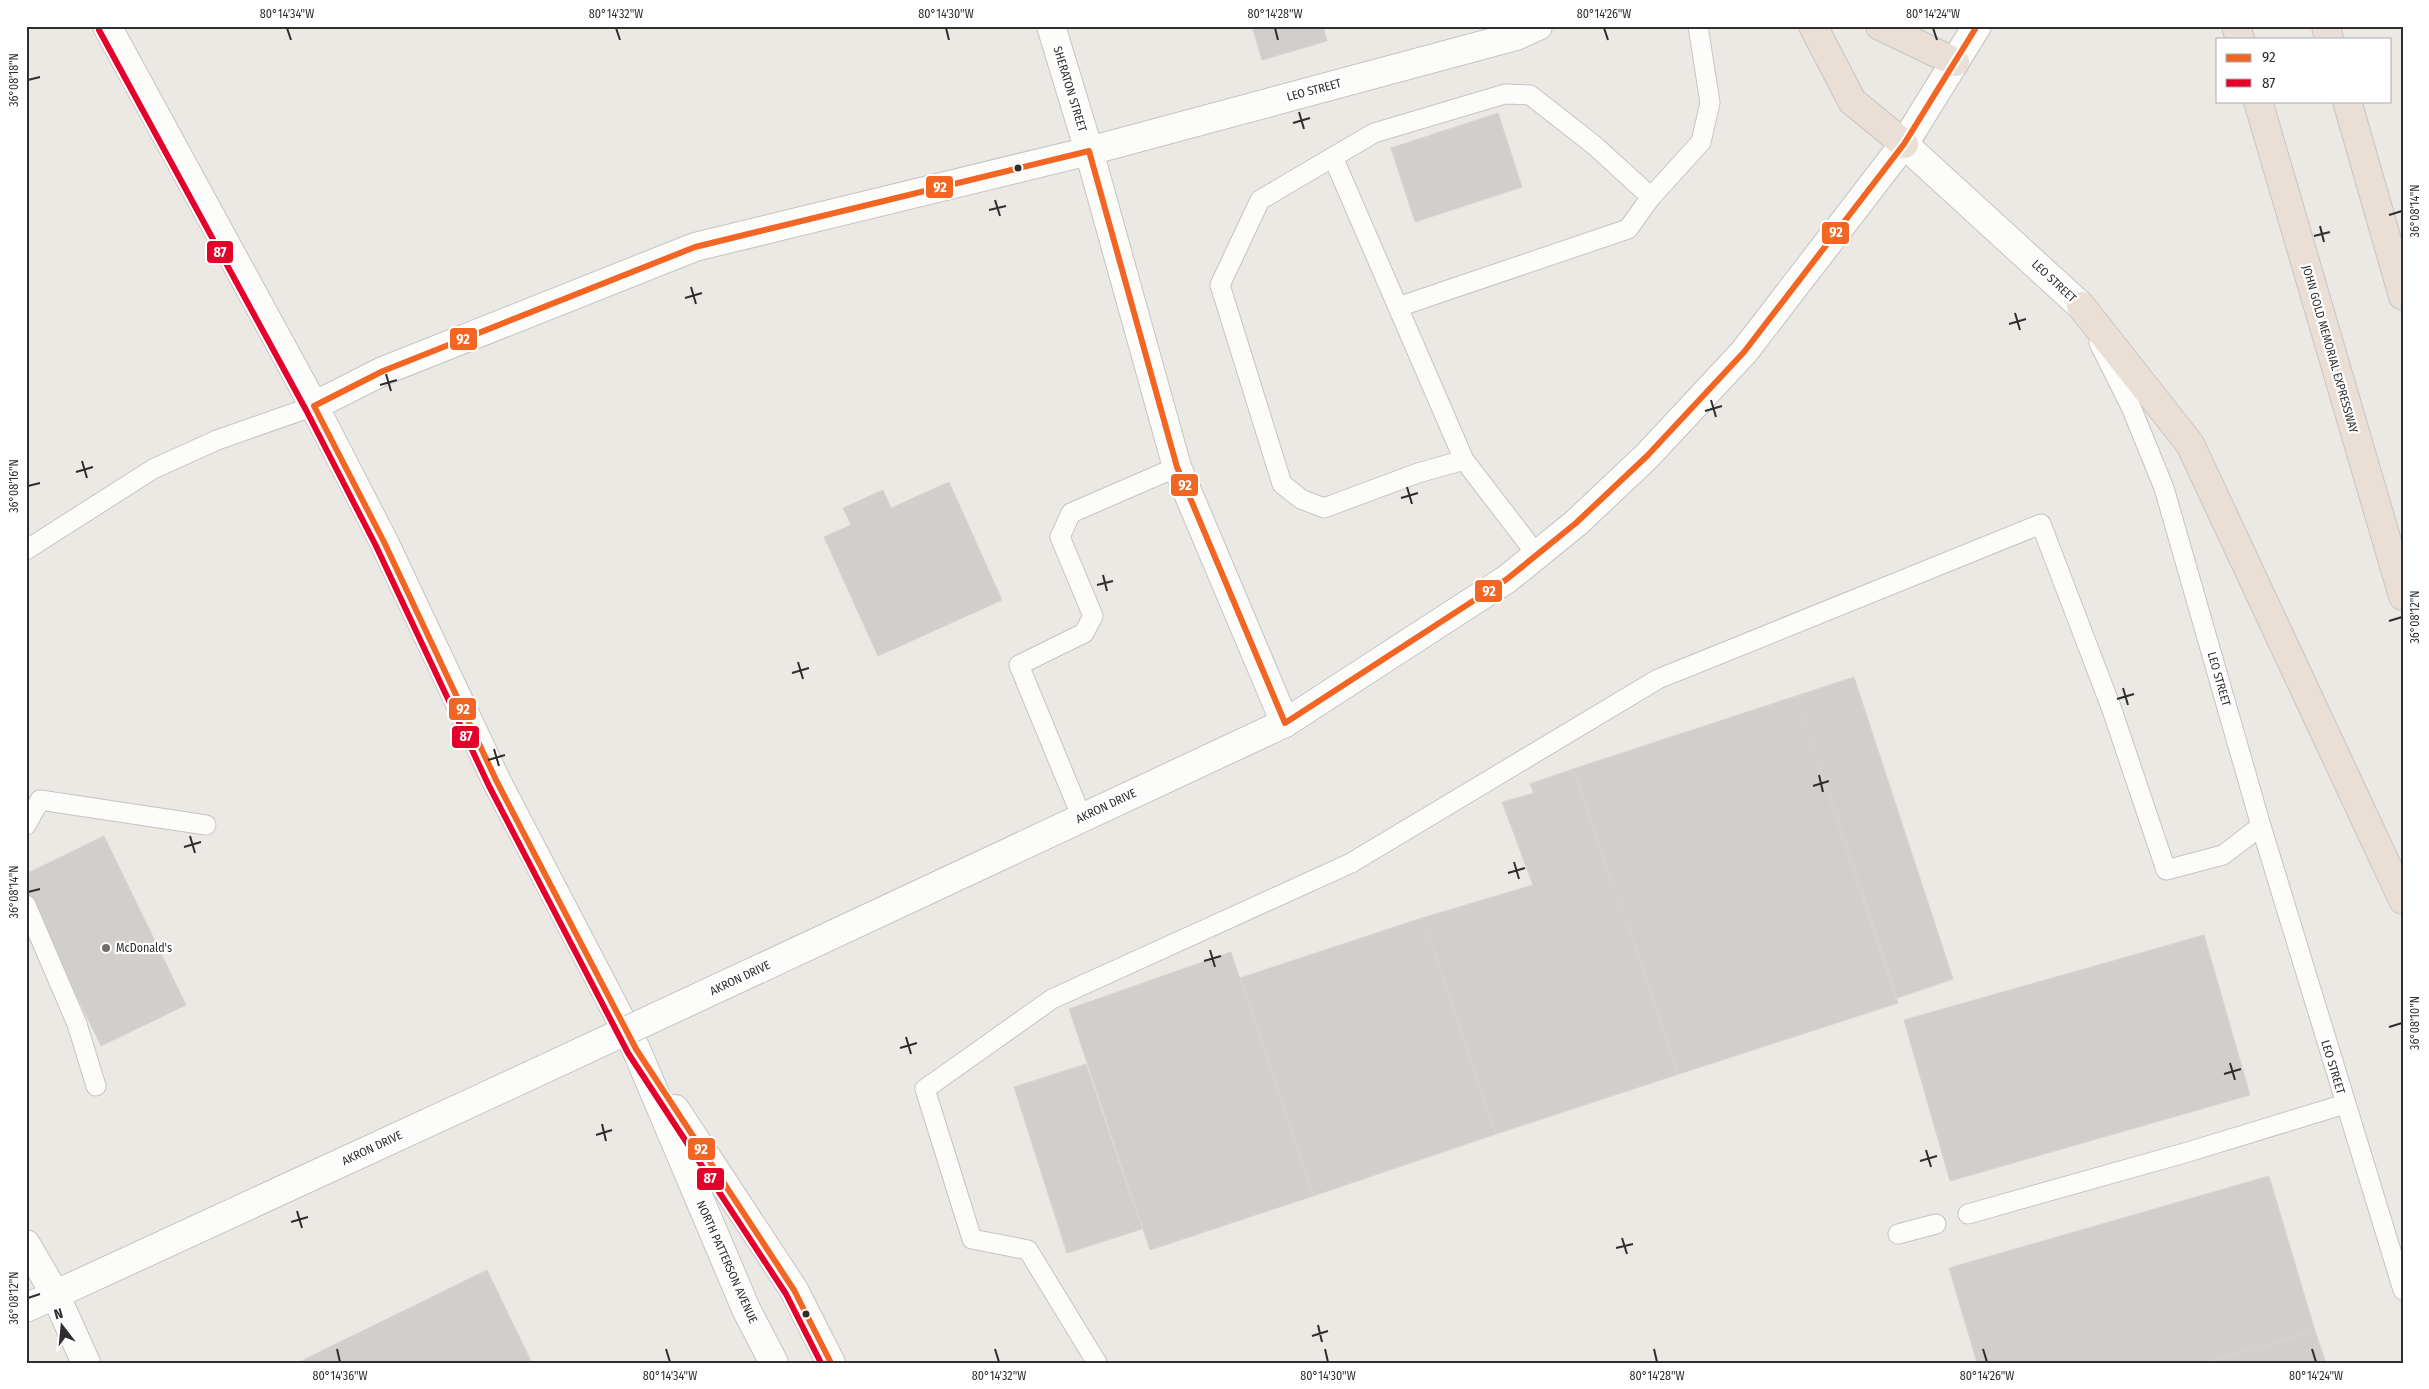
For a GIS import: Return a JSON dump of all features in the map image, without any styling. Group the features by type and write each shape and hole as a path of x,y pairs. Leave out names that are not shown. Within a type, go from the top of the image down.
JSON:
{"highway":[{"path":"1813,26 1852,101 1904,144"},
{"path":"1880,26 1955,62"},
{"path":"2236,26 2240,38"},
{"path":"2326,26 2330,38"},
{"name":"JOHN GOLD MEMORIAL EXPRESSWAY","path":"2258,102 2403,596"},
{"path":"2347,102 2403,296"},
{"path":"2081,306 2190,444 2403,900"}],"main road":[{"name":"NORTH PATTERSON AVENUE","path":"106,26 314,406 397,569 497,782 636,1049 746,1309 774,1363"},
{"name":"SHERATON STREET","path":"1051,26 1089,151 1177,467 1285,723"},
{"name":"LEO STREET","path":"1089,151 1516,36 1538,26"},
{"name":"AKRON DRIVE","path":"26,1308 488,1095 1285,723 1507,579 1576,523 1647,456 1744,352 1904,144 1977,26"},
{"name":"LEO STREET","path":"1904,144 2081,306"},
{"path":"314,406 383,371 695,247 1089,151"},
{"name":"NORTH PATTERSON AVENUE","path":"636,1049 794,1290 831,1363"},
{"path":"26,1244 55,1294 86,1363"}],"lane":[{"path":"1398,307 1628,229 1651,197 1701,142 1710,103 1698,26"},
{"path":"1464,460 1418,473 1324,508 1301,498 1282,484 1220,285 1260,200 1374,133 1505,94 1530,95 1594,145 1651,197"},
{"path":"1333,157 1464,460 1536,555"},
{"name":"LEO STREET","path":"2081,306 2131,407 2164,488 2261,826 2403,1290"},
{"path":"26,550 153,469 218,440 314,406"},
{"path":"1082,818 1019,665 1084,633 1093,616 1060,537 1071,513 1177,467"},
{"path":"1094,1362 1028,1250 972,1239 925,1089 1052,999 1351,863 1658,679 2041,524 2111,708 2166,870 2223,854 2261,826"},
{"path":"26,825 40,800 206,825"},
{"path":"26,905 77,1024 96,1086"},
{"path":"1968,1214 2188,1152 2345,1104"},
{"path":"1898,1234 1936,1224"}],"building":[{"path":"1252,26 1323,26 1327,41 1262,60"},
{"path":"1498,113 1522,187 1415,222 1391,148"},
{"path":"949,482 1002,600 878,656 824,537 851,525 843,508 883,490 891,508"},
{"path":"1854,677 1953,979 1897,998 1796,696"},
{"path":"1796,696 1898,1003 1679,1074 1573,769"},
{"path":"1573,769 1679,1074 1496,1134 1422,918 1533,885 1502,802 1534,793 1530,784"},
{"name":"McDonald's","path":"104,836 186,1005 101,1046 26,891 26,874"},
{"path":"1422,918 1496,1134 1313,1196 1240,978"},
{"path":"2204,935 2250,1095 1950,1181 1904,1020"},
{"path":"1231,952 1313,1196 1150,1250 1069,1009"},
{"path":"1086,1064 1142,1229 1067,1253 1014,1087"},
{"path":"2269,1176 2315,1331 2204,1363 1977,1363 1949,1268"},
{"path":"487,1270 532,1363 297,1363"},
{"path":"2315,1331 2326,1363 2204,1363"}],"transit line":[{"name":"92","path":"831,1363 794,1290 636,1049 497,782 384,542 314,406 383,371 695,247 1089,151 1177,467 1285,723 1507,579 1576,523 1647,456 1744,352 1904,144 1977,26"},
{"name":"87","path":"99,30 306,410 376,546 489,786 628,1053 786,1294 821,1363"}],"place":[{"name":"McDonald's","path":"106,948"}]}
